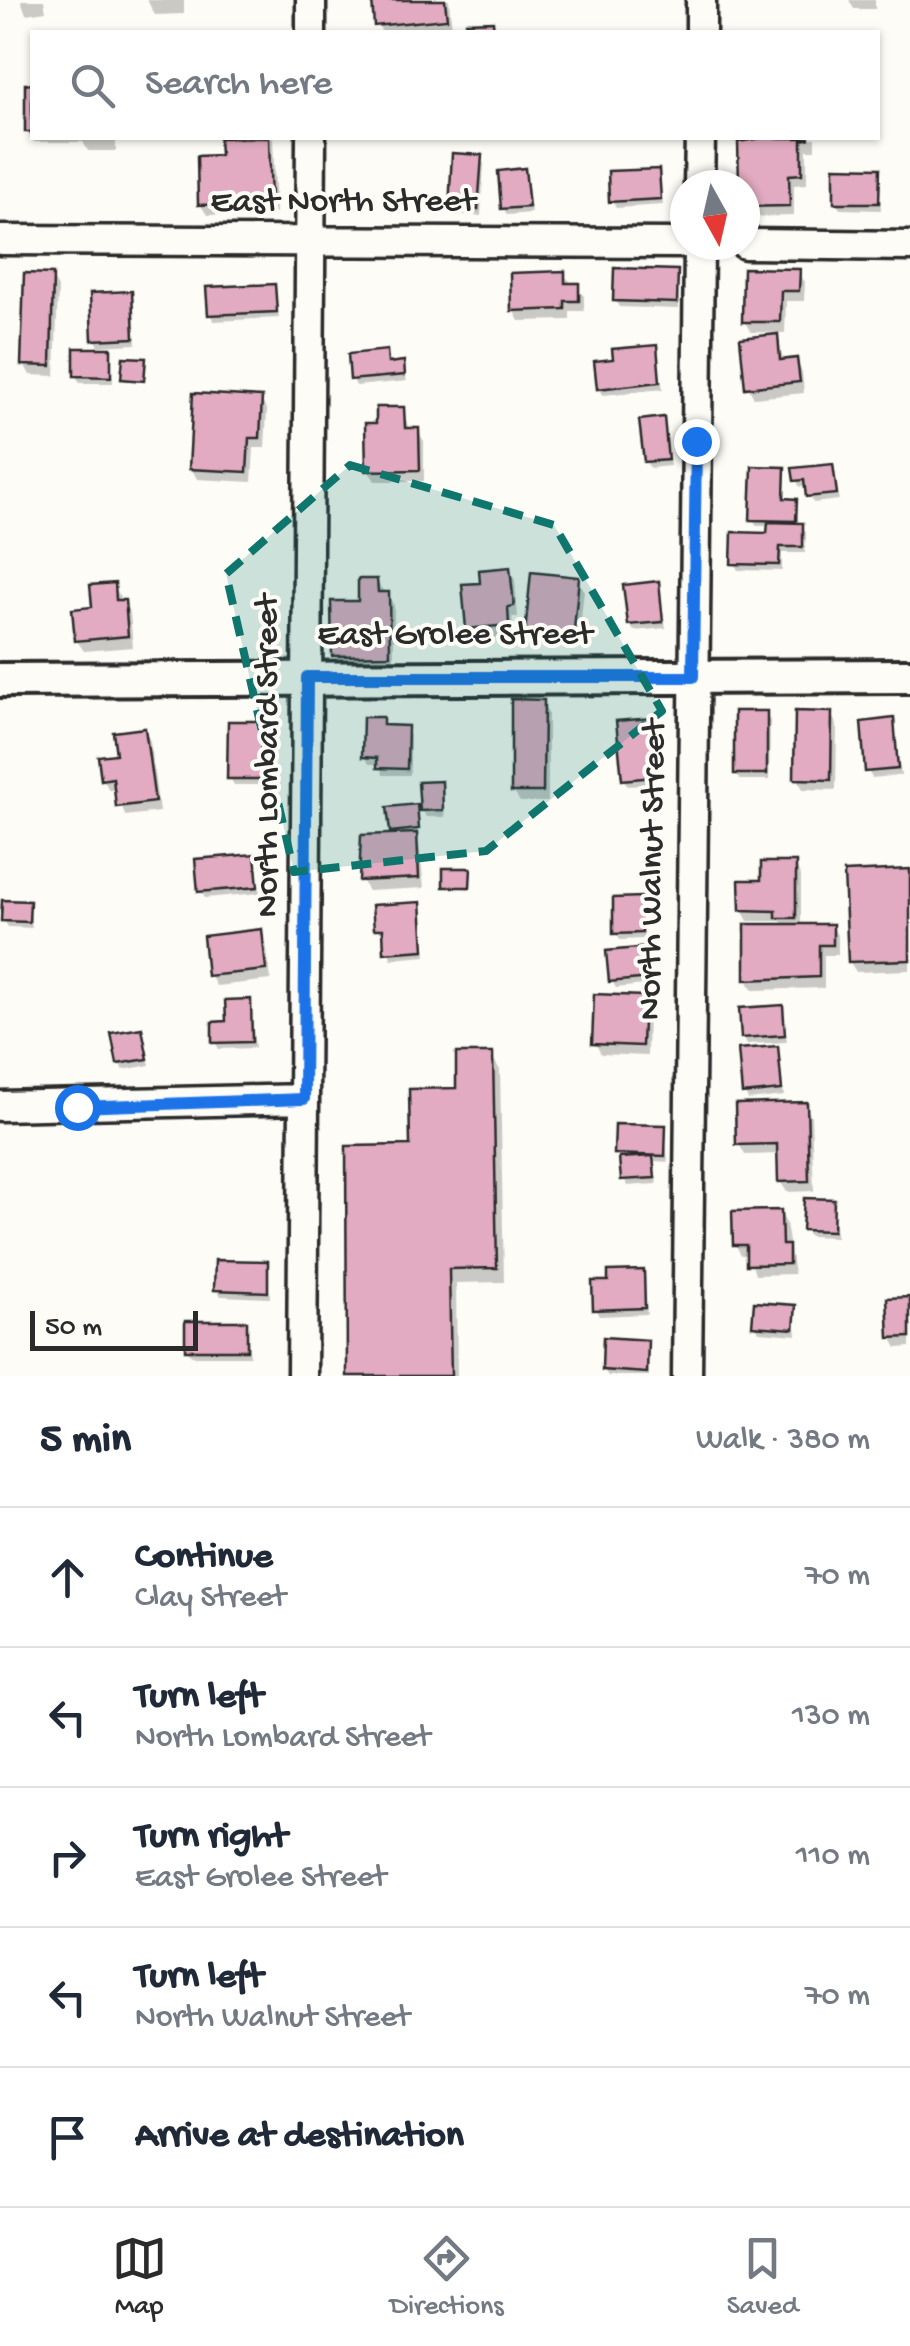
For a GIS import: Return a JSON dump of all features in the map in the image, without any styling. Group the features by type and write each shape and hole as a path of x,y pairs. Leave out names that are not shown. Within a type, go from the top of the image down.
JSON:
{"street":[{"path":"311,30 312,0"},
{"path":"701,0 701,30"},
{"name":"North Lombard Street","path":"302,1376 310,140"},
{"path":"700,140 700,170"},
{"name":"East North Street","path":"0,240 670,243"},
{"path":"760,244 910,246"},
{"name":"North Walnut Street","path":"687,1376 699,260"},
{"name":"East Grolee Street","path":"0,680 910,676"},
{"path":"0,1106 304,1099"}],"highlighted area":[{"path":"350,465 554,525 662,711 486,851 294,872 226,574"}],"building":[{"path":"372,0 445,0 447,19 374,26"},
{"path":"493,21 494,30 467,30 466,22"},
{"path":"25,84 30,84 30,132 25,132"},
{"path":"219,140 269,140 271,203 198,205 197,156 220,155"},
{"path":"802,140 802,174 789,175 790,206 760,207 760,170 739,170 738,142"},
{"path":"452,153 482,155 478,210 449,208"},
{"path":"834,167 880,168 879,203 834,203"},
{"path":"525,168 529,207 501,209 498,171"},
{"path":"659,169 661,199 609,202 608,171"},
{"path":"614,268 678,270 677,303 613,301"},
{"path":"743,268 800,269 799,291 781,291 780,322 742,322"},
{"path":"565,271 565,283 579,283 579,301 565,301 565,309 511,311 510,273"},
{"path":"24,273 53,274 51,366 21,365"},
{"path":"275,284 277,312 208,315 206,287"},
{"path":"132,291 134,338 92,340 90,293"},
{"path":"778,334 780,360 797,358 800,382 745,388 740,338"},
{"path":"657,345 660,382 597,389 594,361 613,359 612,349"},
{"path":"74,348 111,348 111,377 74,376"},
{"path":"387,350 388,363 404,361 405,375 350,380 348,354"},
{"path":"123,357 146,358 144,381 121,379"},
{"path":"193,393 262,397 260,438 249,438 247,472 189,469"},
{"path":"376,407 404,407 405,428 419,428 420,470 366,471 365,423 376,423"},
{"path":"664,417 668,460 644,462 639,420"},
{"path":"833,464 837,494 806,497 804,480 794,481 792,468"},
{"path":"752,466 785,467 784,498 797,499 796,521 750,520"},
{"path":"768,522 803,523 803,547 780,547 779,565 731,564 732,532 767,533"},
{"path":"510,567 514,606 508,607 509,625 466,629 462,584 480,583 479,570"},
{"path":"531,572 579,577 573,640 525,634"},
{"path":"358,579 377,579 378,592 389,592 390,655 332,656 331,601 358,601"},
{"path":"659,581 663,622 628,625 623,585"},
{"path":"115,583 116,600 125,600 128,636 75,641 72,609 92,607 90,585"},
{"path":"511,699 544,700 543,792 511,792"},
{"path":"734,711 767,711 767,774 734,774"},
{"path":"795,711 832,712 831,780 794,779"},
{"path":"363,717 383,717 383,725 408,726 407,769 377,768 377,758 362,757"},
{"path":"652,718 654,777 622,780 616,721"},
{"path":"894,718 898,769 865,772 861,722"},
{"path":"228,721 262,721 262,779 227,779"},
{"path":"145,728 155,802 116,807 113,778 101,780 98,756 116,754 113,732"},
{"path":"442,781 443,810 420,811 418,782"},
{"path":"417,804 419,829 390,832 387,807"},
{"path":"417,833 419,878 359,881 361,835"},
{"path":"255,854 258,887 198,892 195,859"},
{"path":"761,862 796,862 796,918 776,918 776,911 740,910 739,880 761,880"},
{"path":"443,868 471,868 470,887 443,887"},
{"path":"910,869 910,960 848,962 844,872"},
{"path":"642,897 642,933 613,934 613,898"},
{"path":"2,900 30,901 29,922 1,921"},
{"path":"421,902 424,950 384,953 383,929 374,929 372,905"},
{"path":"745,924 833,924 833,945 819,945 819,977 745,980"},
{"path":"262,929 266,970 207,976 203,936"},
{"path":"648,947 650,978 609,982 606,951"},
{"path":"594,994 644,996 642,1046 592,1044"},
{"path":"251,999 252,1042 212,1043 212,1022 226,1021 225,1000"},
{"path":"783,1005 785,1035 741,1038 739,1008"},
{"path":"142,1028 148,1059 117,1064 111,1033"},
{"path":"778,1046 782,1090 742,1094 738,1049"},
{"path":"456,1053 493,1053 497,1268 449,1269 451,1376 347,1376 346,1146 410,1145 409,1089 456,1088"},
{"path":"807,1102 809,1181 778,1182 777,1144 736,1145 735,1104"},
{"path":"615,1124 666,1125 665,1156 614,1154"},
{"path":"653,1156 655,1178 621,1180 619,1158"},
{"path":"804,1198 834,1199 833,1231 802,1230"},
{"path":"781,1210 782,1245 789,1245 789,1264 746,1265 746,1245 733,1245 732,1211"},
{"path":"215,1260 268,1261 268,1292 214,1290"},
{"path":"644,1270 645,1308 593,1310 592,1281 608,1281 608,1271"},
{"path":"910,1297 910,1337 889,1338 887,1298"},
{"path":"754,1302 796,1305 794,1329 752,1326"},
{"path":"185,1321 247,1321 247,1350 185,1350"},
{"path":"603,1337 648,1340 647,1373 602,1370"}],"route":[{"path":"77,1107 304,1099 307,677 693,677 696,441"}]}
